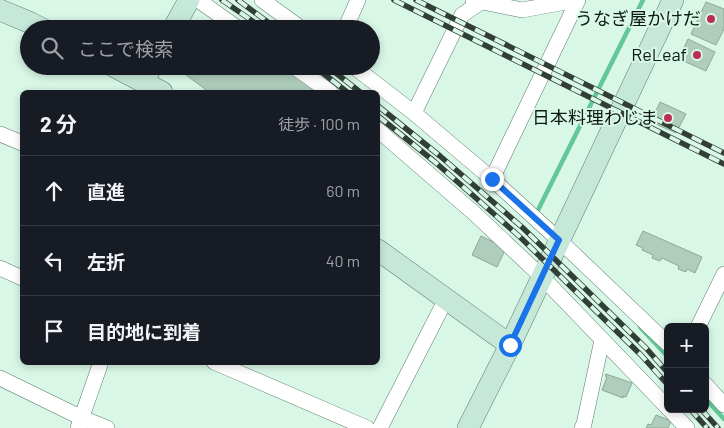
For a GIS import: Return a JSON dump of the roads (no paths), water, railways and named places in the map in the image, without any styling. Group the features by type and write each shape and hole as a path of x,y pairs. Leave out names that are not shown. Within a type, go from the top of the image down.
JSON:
{"street":[{"path":"178,20 189,0"},
{"path":"198,0 226,20"},
{"path":"262,0 290,20"},
{"path":"349,20 358,0"},
{"path":"414,113 462,15 477,1 522,10 577,0"},
{"path":"492,179 577,0"},
{"path":"468,428 510,345 673,0"},
{"path":"0,10 24,20"},
{"path":"148,75 160,90"},
{"path":"306,75 327,90"},
{"path":"365,75 414,113 492,179 664,340"},
{"path":"380,132 474,213 542,277 664,405"},
{"path":"0,134 20,142"},
{"path":"380,258 446,300 510,345"},
{"path":"0,268 20,277"},
{"path":"700,323 724,274"},
{"path":"380,428 446,300"},
{"path":"582,428 602,340"},
{"path":"80,423 100,365"},
{"path":"221,365 367,428"},
{"path":"0,378 80,423 107,428"},
{"path":"709,388 724,405"},
{"path":"672,413 687,428"}],"waterway":[{"path":"538,210 643,0"},
{"path":"640,327 664,353"},
{"path":"709,402 724,419"}],"railway":[{"path":"222,0 251,20"},
{"path":"238,0 265,20"},
{"path":"394,0 724,164"},
{"path":"416,0 724,153"},
{"path":"325,75 344,90"},
{"path":"338,75 357,90"},
{"path":"380,108 440,156 523,228 646,348 664,368"},
{"path":"380,118 435,162 520,237 641,355 664,381"},
{"path":"694,413 707,428"},
{"path":"705,413 718,428"}],"place":[{"name":"うなぎ屋かけだ","path":"711,19"},
{"name":"ReLeaf","path":"697,55"},
{"name":"日本料理わじま","path":"668,118"}]}
